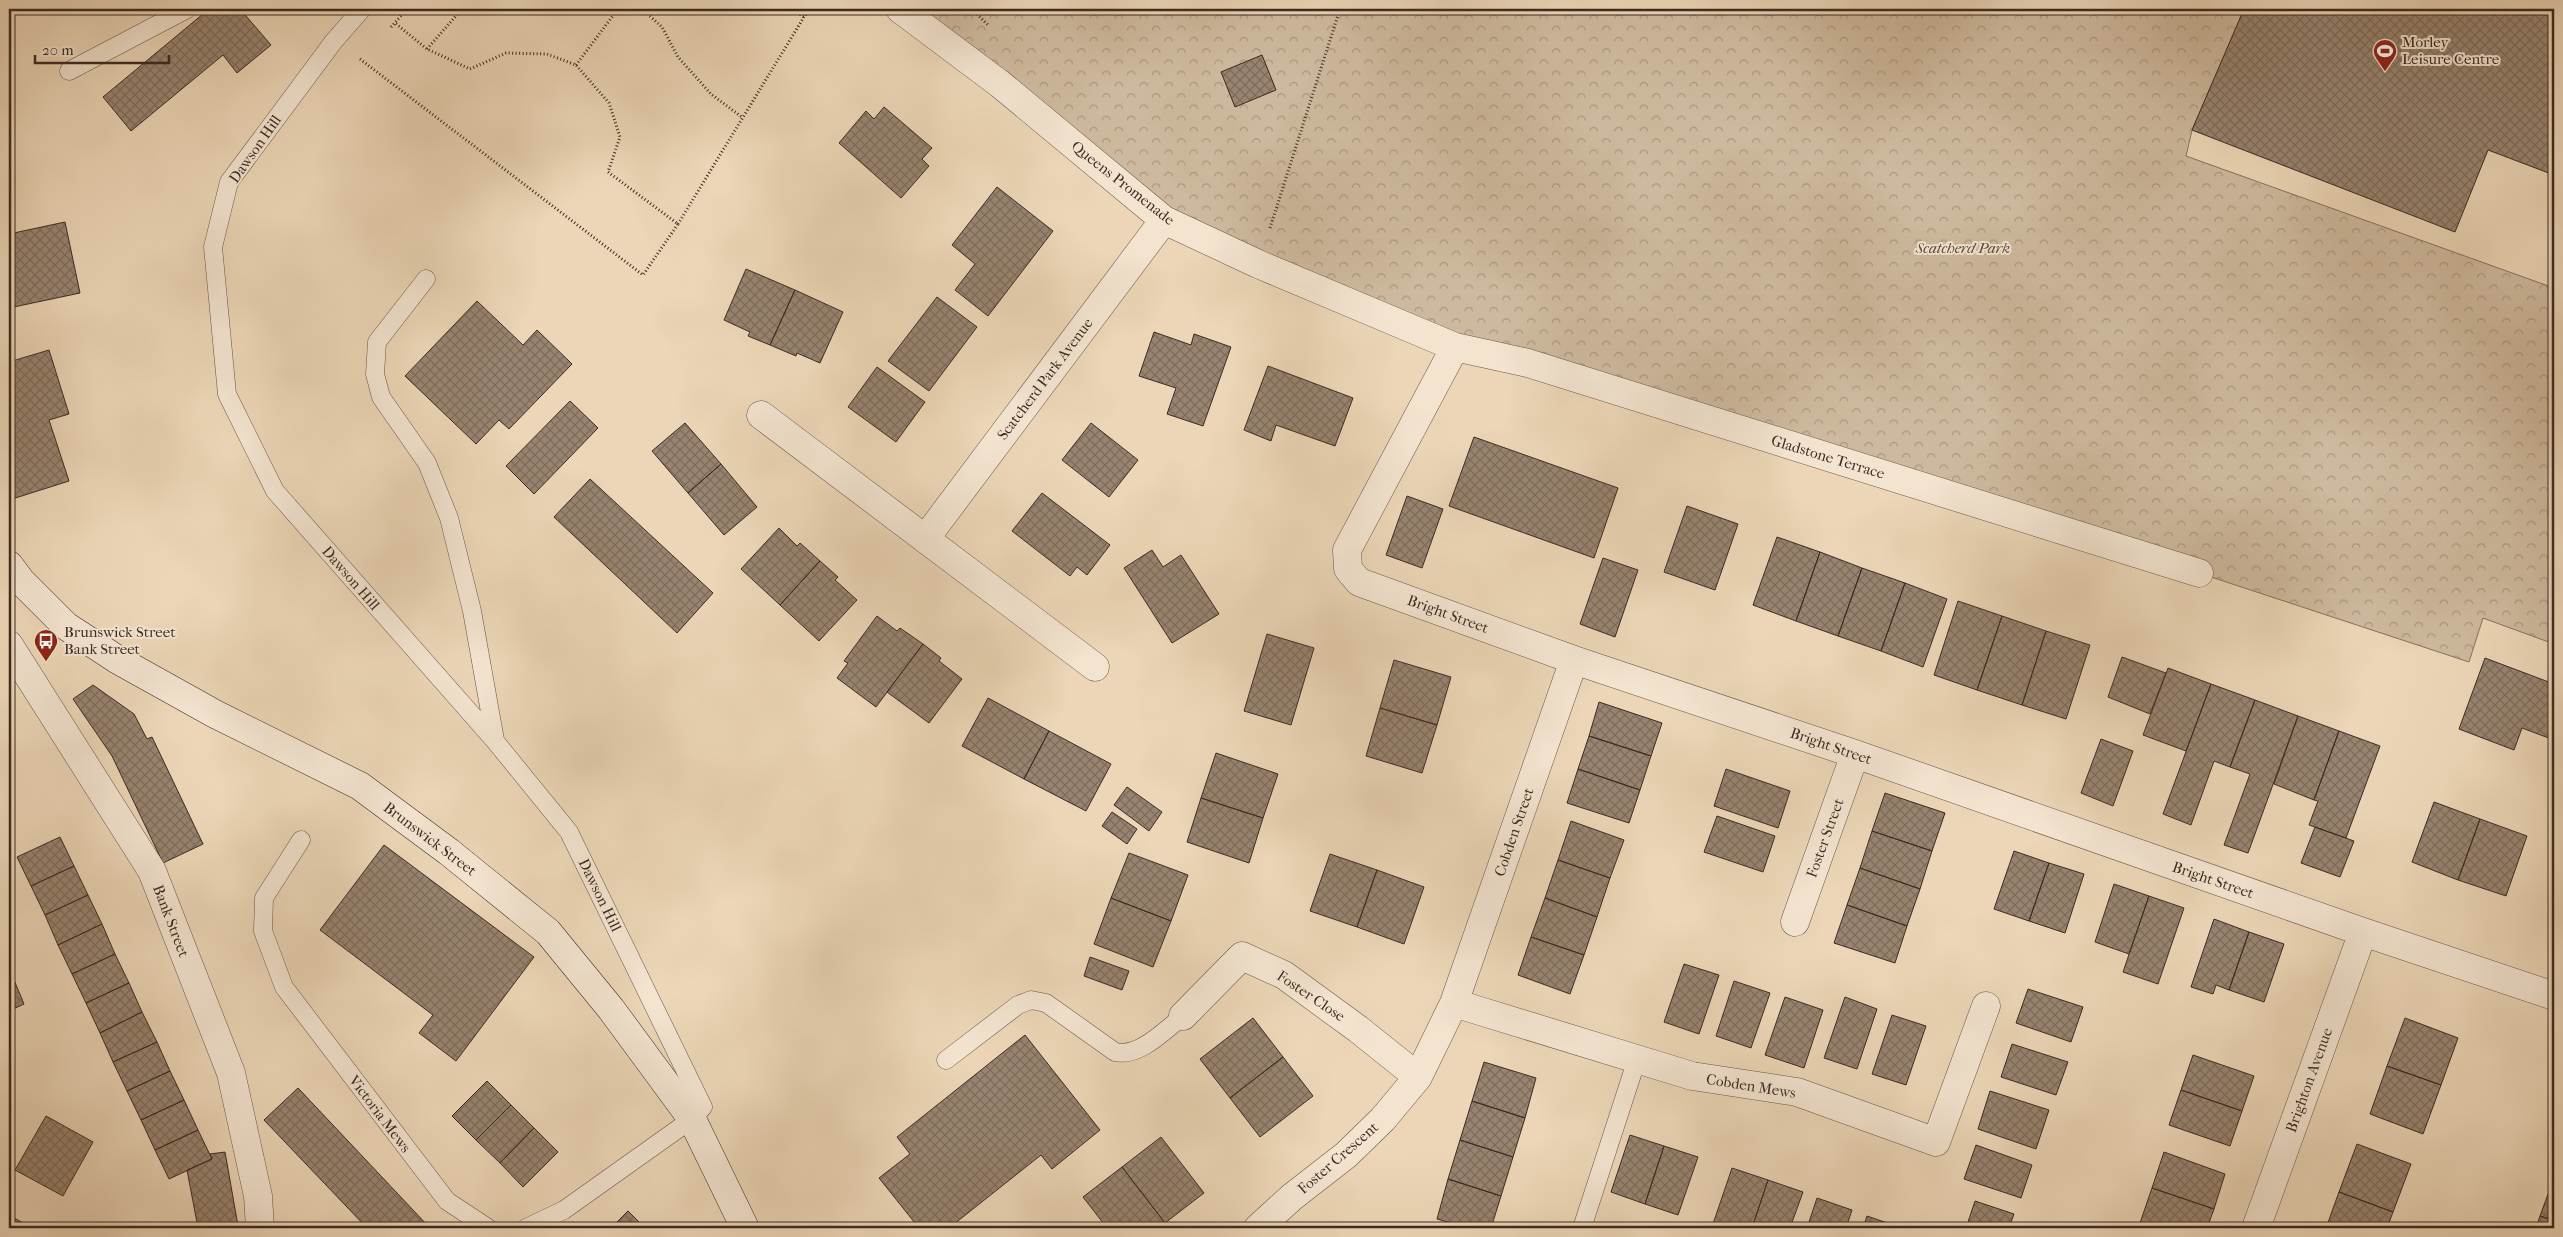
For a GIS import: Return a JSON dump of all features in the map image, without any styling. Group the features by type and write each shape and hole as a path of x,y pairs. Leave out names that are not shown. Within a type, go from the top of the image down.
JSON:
{"street":[{"name":"Queens Promenade","path":"900,9 1000,84 1164,220 1258,264 1455,347"},
{"name":"Scatcherd Park Avenue","path":"925,539 1164,220"},
{"name":"Gladstone Terrace","path":"1455,347 1528,363 2199,573"},
{"name":"Bright Street","path":"1455,347 1347,550 1348,568 1359,582 1574,660 1855,754 2363,932 2554,996"},
{"path":"761,415 1095,667"},
{"name":"Brunswick Street","path":"13,579 66,626 118,660 215,714 360,786 449,852 548,932 611,1010 692,1119 745,1228"},
{"name":"Bank Street","path":"9,644 152,871 231,1073 258,1196 260,1228"},
{"name":"Cobden Street","path":"1454,1003 1574,660"},
{"name":"Foster Street","path":"1796,922 1855,754"},
{"name":"Brighton Avenue","path":"2256,1228 2363,932"},
{"name":"Foster Close","path":"1183,1016 1242,956 1284,975 1358,1029 1418,1077"},
{"name":"Cobden Mews","path":"1454,1003 1692,1076 1797,1092 1936,1142 1986,1006"},
{"name":"Foster Crescent","path":"1258,1228 1292,1197 1346,1155 1383,1120 1418,1077 1454,1003"}],"lane":[{"path":"69,71 187,9"},
{"name":"Dawson Hill","path":"362,9 334,41 229,182 213,247 227,394 275,491 495,741 570,832 703,1107 692,1119"},
{"path":"426,279 377,342 374,374 381,397 427,463 449,518 472,611 495,741"},
{"name":"Victoria Mews","path":"301,840 264,898 263,931 284,987 447,1202 488,1228"},
{"path":"946,1060 1018,1005 1031,1000 1046,1004 1115,1052 1124,1054 1148,1043 1183,1016"},
{"path":"1582,1228 1637,1059"},
{"path":"526,1228 564,1210 692,1119"}],"path":[{"path":"427,49 462,9"},
{"path":"576,65 618,9"},
{"path":"642,9 662,27 678,57 711,94 743,118"},
{"path":"791,9 804,17"},
{"path":"358,57 643,274 678,224 809,9"},
{"path":"1258,264 1340,9"},
{"path":"395,23 427,49 470,69 506,53 548,54 576,65 609,103 620,137 608,172 678,224"}],"green space":[{"name":"Scatcherd Park","path":"900,9 2244,9 2192,130 2186,156 2554,288 2554,644 2483,618 2469,662 2199,573 1528,363 1164,220"}],"building":[{"path":"209,9 240,9 271,45 237,73 223,55 131,131 103,97"},
{"name":"Morley Leisure Centre","path":"2244,9 2554,9 2554,175 2488,150 2455,232 2192,130"},
{"path":"1262,55 1276,90 1235,107 1221,72"},
{"path":"884,107 932,148 922,159 929,166 901,198 839,143 866,111 874,119"},
{"path":"997,187 1053,231 988,316 955,290 975,264 952,245"},
{"path":"65,222 80,293 9,308 9,234"},
{"path":"746,269 795,290 770,345 748,336 750,332 724,320"},
{"path":"795,290 843,312 820,363 797,353 796,356 770,345"},
{"path":"937,297 977,327 929,391 888,361"},
{"path":"477,301 523,345 537,330 572,364 509,429 499,420 476,444 405,376"},
{"path":"1154,332 1191,345 1194,334 1231,347 1203,426 1167,414 1176,388 1139,376"},
{"path":"49,350 69,414 49,420 69,481 9,500 9,362"},
{"path":"1268,366 1353,398 1335,446 1276,425 1271,441 1244,430"},
{"path":"877,367 925,402 896,442 848,407"},
{"path":"570,401 598,428 534,494 506,466"},
{"path":"685,423 721,464 688,493 652,451"},
{"path":"1091,423 1138,460 1109,497 1062,460"},
{"path":"1474,437 1618,488 1594,558 1449,506"},
{"path":"721,464 757,507 724,535 688,493"},
{"path":"590,479 713,593 677,633 554,517"},
{"path":"1042,493 1110,545 1087,575 1077,567 1070,576 1012,531"},
{"path":"1407,496 1443,509 1422,568 1386,555"},
{"path":"1687,506 1738,524 1715,590 1664,572"},
{"path":"779,528 797,546 800,543 820,561 780,605 741,569"},
{"path":"1777,537 1820,552 1796,621 1753,605"},
{"path":"1152,550 1163,567 1181,555 1219,614 1172,643 1124,568"},
{"path":"1820,552 1862,568 1838,636 1796,621"},
{"path":"1603,558 1638,570 1615,637 1580,624"},
{"path":"820,561 838,577 835,580 857,600 819,641 780,605"},
{"path":"1862,568 1905,583 1881,651 1838,636"},
{"path":"1905,583 1947,599 1923,667 1881,651"},
{"path":"1958,601 2002,616 1977,690 1934,675"},
{"path":"877,616 897,631 900,628 923,644 876,707 837,678 848,663 844,661"},
{"path":"2002,616 2046,631 2022,705 1977,690"},
{"path":"2046,631 2090,645 2066,719 2022,705"},
{"path":"1267,634 1314,648 1291,725 1244,711"},
{"path":"923,644 941,658 939,661 962,679 929,723 887,692"},
{"path":"2122,657 2166,673 2150,714 2108,697"},
{"path":"2485,658 2554,684 2554,740 2522,728 2514,750 2459,729"},
{"path":"1394,660 1451,677 1437,725 1380,708"},
{"path":"2168,668 2211,684 2186,751 2143,735"},
{"path":"2211,684 2255,700 2230,767 2214,761 2191,825 2163,814"},
{"path":"93,685 134,714 147,739 152,737 203,844 163,863 112,756 73,699"},
{"path":"988,698 1049,731 1024,779 962,746"},
{"path":"2255,700 2298,716 2248,853 2224,845 2250,774 2230,767"},
{"path":"1599,702 1662,723 1651,756 1589,736"},
{"path":"1380,708 1437,725 1422,773 1366,756"},
{"path":"2298,716 2339,731 2314,800 2274,784"},
{"path":"1049,731 1111,764 1086,811 1024,779"},
{"path":"2339,731 2380,746 2346,838 2309,825 2318,801 2314,800"},
{"path":"1589,736 1651,756 1640,790 1578,769"},
{"path":"2101,739 2133,751 2113,806 2081,793"},
{"path":"1216,753 1278,774 1263,818 1201,798"},
{"path":"1578,769 1640,790 1629,823 1567,803"},
{"path":"1726,769 1790,791 1778,828 1714,806"},
{"path":"1127,787 1162,812 1149,831 1114,805"},
{"path":"1885,793 1945,813 1932,851 1872,831"},
{"path":"1201,798 1263,818 1249,863 1187,842"},
{"path":"2434,802 2480,819 2458,880 2412,862"},
{"path":"1112,812 1137,829 1127,844 1102,826"},
{"path":"1717,816 1775,836 1763,872 1704,852"},
{"path":"2480,819 2527,836 2506,896 2458,880"},
{"path":"1571,821 1624,840 1610,878 1558,860"},
{"path":"2315,827 2354,841 2340,877 2301,863"},
{"path":"1872,831 1932,851 1920,889 1860,868"},
{"path":"60,837 74,866 31,886 17,857"},
{"path":"384,845 534,957 456,1061 419,1033 433,1015 320,930"},
{"path":"2014,851 2049,863 2029,921 1994,909"},
{"path":"1129,853 1188,875 1171,921 1111,898"},
{"path":"1330,854 1377,870 1357,927 1310,911"},
{"path":"1558,860 1610,878 1597,917 1545,898"},
{"path":"2049,863 2084,874 2065,933 2029,921"},
{"path":"74,866 88,895 45,915 31,886"},
{"path":"1860,868 1920,889 1907,926 1847,905"},
{"path":"1377,870 1424,887 1404,944 1357,927"},
{"path":"2114,884 2149,896 2129,954 2095,942"},
{"path":"88,895 102,924 58,945 45,915"},
{"path":"2149,896 2184,908 2158,984 2123,972"},
{"path":"1111,898 1171,921 1153,967 1094,944"},
{"path":"1545,898 1597,917 1584,955 1531,937"},
{"path":"1847,905 1907,926 1895,963 1834,943"},
{"path":"2214,919 2249,932 2229,990 2216,985 2213,994 2191,987"},
{"path":"102,924 115,954 72,974 58,945"},
{"path":"2249,932 2284,944 2264,1002 2229,990"},
{"path":"1531,937 1584,955 1570,994 1518,975"},
{"path":"115,954 129,983 86,1003 72,974"},
{"path":"1090,957 1129,971 1122,990 1084,976"},
{"path":"1684,964 1719,975 1699,1034 1664,1022"},
{"path":"9,968 24,1004 9,1011"},
{"path":"1734,981 1770,993 1751,1048 1716,1036"},
{"path":"129,983 142,1012 100,1033 86,1003"},
{"path":"2028,989 2083,1007 2071,1042 2016,1023"},
{"path":"1785,997 1823,1010 1804,1068 1765,1055"},
{"path":"1845,997 1877,1009 1857,1069 1824,1058"},
{"path":"142,1012 157,1042 113,1062 100,1033"},
{"path":"1892,1015 1926,1026 1906,1085 1872,1074"},
{"path":"1253,1018 1283,1057 1230,1098 1200,1059"},
{"path":"2405,1018 2458,1038 2441,1085 2387,1066"},
{"path":"1025,1035 1100,1130 1052,1169 1041,1155 949,1228 919,1228 879,1178 910,1154 897,1137"},
{"path":"157,1042 170,1071 127,1091 113,1062"},
{"path":"2012,1044 2068,1062 2056,1095 2001,1077"},
{"path":"2193,1055 2254,1076 2242,1111 2181,1090"},
{"path":"1283,1057 1313,1096 1260,1137 1230,1098"},
{"path":"1484,1062 1536,1078 1525,1118 1472,1101"},
{"path":"2387,1066 2441,1085 2423,1134 2370,1114"},
{"path":"170,1071 184,1100 141,1120 127,1091"},
{"path":"487,1081 511,1105 476,1140 452,1116"},
{"path":"298,1088 430,1228 367,1228 264,1120"},
{"path":"2181,1090 2242,1111 2230,1146 2169,1125"},
{"path":"1990,1091 2049,1110 2036,1149 1978,1129"},
{"path":"184,1100 198,1130 155,1150 141,1120"},
{"path":"1472,1101 1525,1118 1513,1157 1460,1140"},
{"path":"511,1105 534,1128 500,1163 476,1140"},
{"path":"46,1116 93,1142 63,1196 15,1170"},
{"path":"534,1128 558,1152 523,1187 500,1163"},
{"path":"198,1130 212,1159 169,1179 155,1150"},
{"path":"1630,1135 1664,1146 1645,1204 1611,1192"},
{"path":"1161,1137 1204,1193 1165,1223 1122,1167"},
{"path":"1460,1140 1513,1157 1501,1196 1448,1179"},
{"path":"2357,1144 2411,1164 2393,1212 2339,1192"},
{"path":"1976,1145 2032,1165 2021,1198 1964,1179"},
{"path":"1664,1146 1698,1157 1678,1215 1645,1204"},
{"path":"225,1152 238,1226 198,1228 187,1170 212,1159 210,1154"},
{"path":"2164,1152 2225,1174 2214,1209 2152,1188"},
{"path":"1122,1167 1165,1223 1159,1228 1107,1228 1083,1197"},
{"path":"1732,1168 1768,1180 1752,1228 1726,1228 1713,1224"},
{"path":"2554,1178 2554,1221 2540,1216"},
{"path":"1448,1179 1501,1196 1491,1228 1469,1228 1437,1219"},
{"path":"1768,1180 1803,1192 1790,1228 1752,1228"},
{"path":"2152,1188 2214,1209 2207,1228 2155,1228 2140,1223"},
{"path":"2339,1192 2393,1212 2387,1228 2326,1228"},
{"path":"1817,1198 1852,1210 1846,1228 1807,1228"},
{"path":"1975,1201 2014,1214 2009,1228 1966,1228"},
{"path":"628,1211 645,1228 611,1228"},
{"path":"9,1215 32,1228 9,1228"},
{"path":"1867,1216 1902,1228 1863,1228"},
{"path":"2540,1216 2554,1221 2554,1228 2536,1228"}],"place":[{"name":"Morley Leisure Centre","path":"2385,72"},
{"name":"Brunswick Street Bank Street","path":"46,662"}]}
